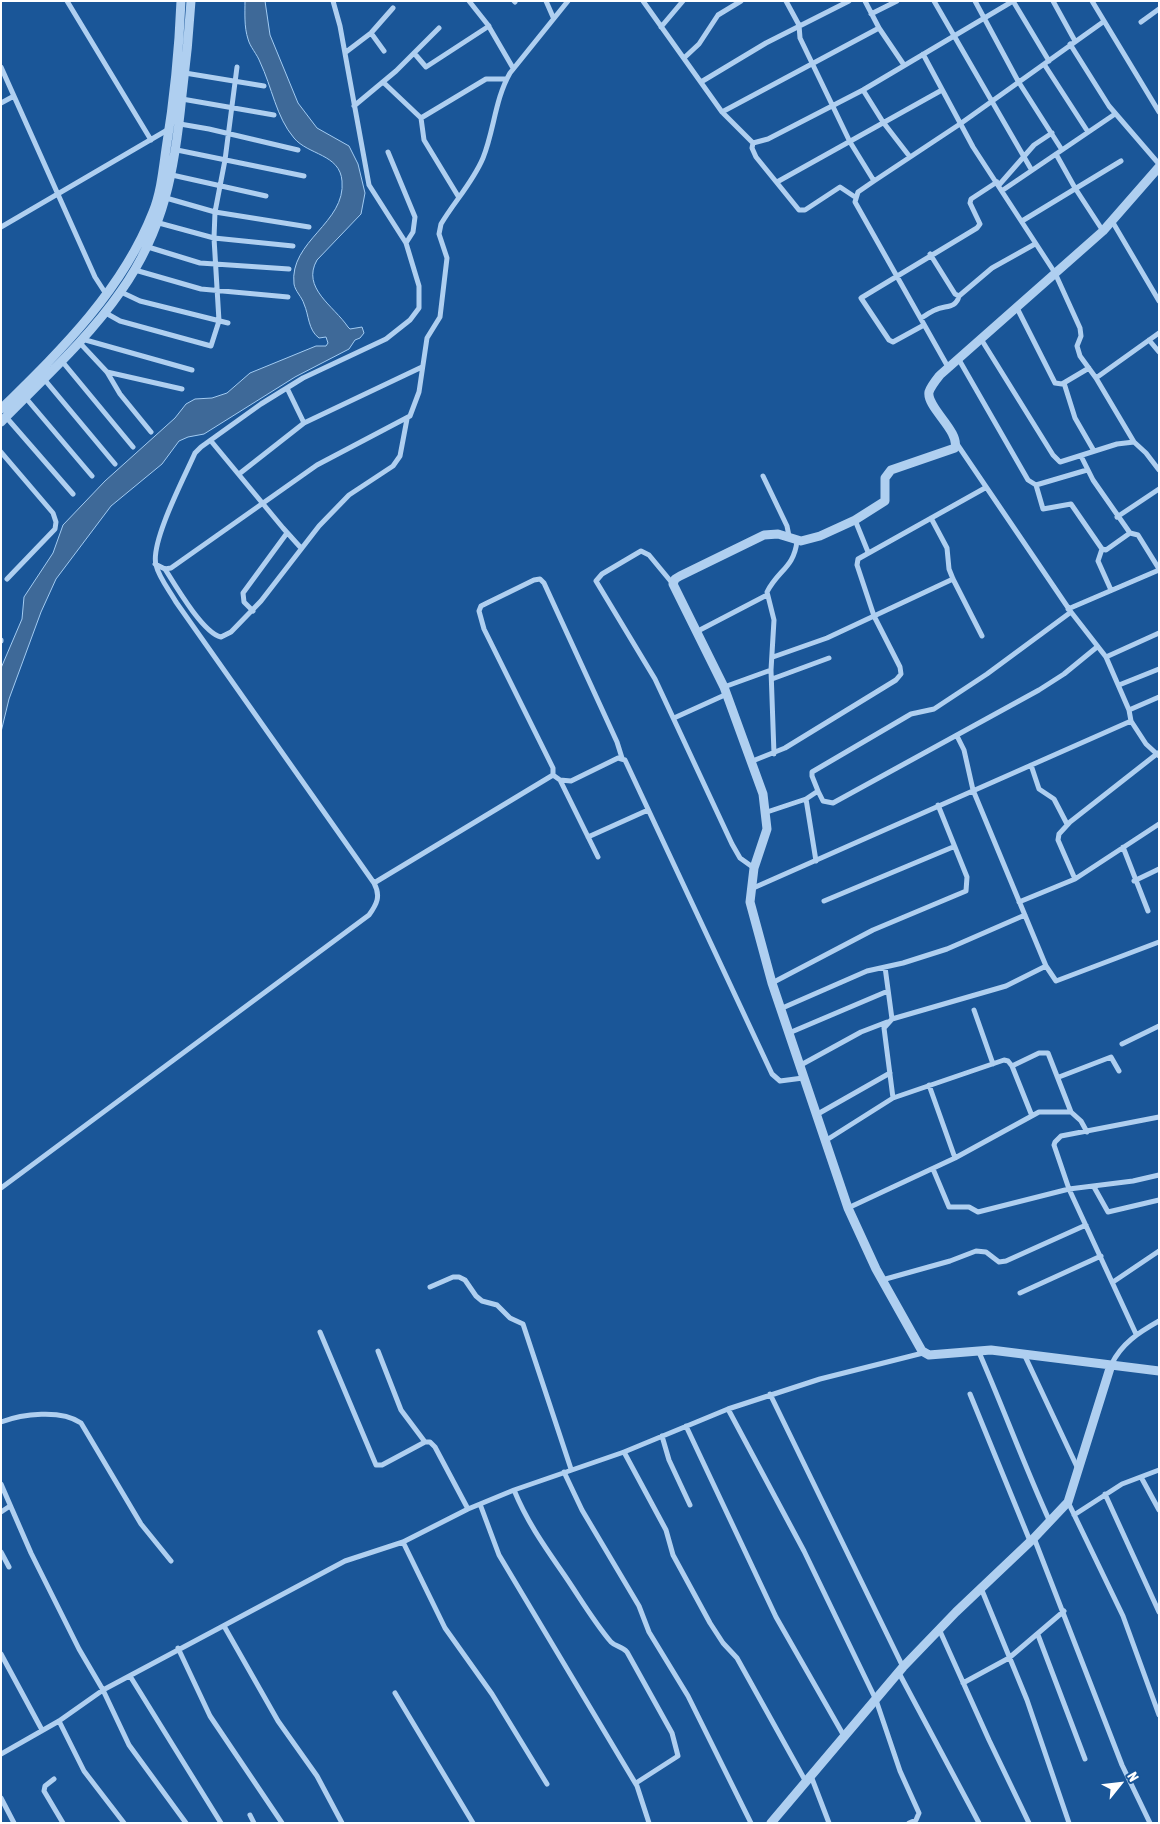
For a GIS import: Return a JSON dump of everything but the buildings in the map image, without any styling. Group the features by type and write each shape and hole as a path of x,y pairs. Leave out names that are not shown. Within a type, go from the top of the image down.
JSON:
{"street":[{"path":"67,1 151,140"},
{"path":"3,416 81,328 106,294 140,241 154,210 160,186 169,129 181,1"},
{"path":"3,416 26,397 80,340 121,292 148,247 159,223 177,150 191,1"},
{"path":"1,1188 369,915 376,906 379,896 374,883 176,602 155,564 160,536 195,453 303,378 386,339 410,320 419,308 419,286 406,242 370,185 354,106 346,52 333,1"},
{"path":"469,1 489,26 513,68"},
{"path":"546,1 553,17"},
{"path":"166,569 187,557 262,502 334,454 407,419 413,412 427,338 440,317 442,309 447,258 439,228 482,160 506,79 553,17 568,1"},
{"path":"643,1 722,112 753,143 753,152 802,211 840,187 855,197"},
{"path":"661,27 683,1"},
{"path":"786,1 799,25 800,38 850,142 874,180"},
{"path":"701,82 799,25 849,1"},
{"path":"865,1 879,28 904,65"},
{"path":"871,14 897,1"},
{"path":"934,1 1031,169"},
{"path":"975,1 1018,81 1062,150"},
{"path":"753,143 768,139 863,90 984,16 1013,1 1046,62 1088,132"},
{"path":"1053,1 1072,43 1116,114 1159,166 1103,231 948,368 931,388 929,397 985,488 1028,547 1070,610 1106,657 1129,710 1131,721 1146,744 1158,755 1067,824 1058,836 1075,879"},
{"path":"1092,1 1159,112"},
{"path":"684,58 699,44 718,16 738,2"},
{"path":"346,52 370,33 393,8"},
{"path":"1141,22 1159,9"},
{"path":"855,197 874,180 960,124 1103,22"},
{"path":"414,53 426,67 489,26"},
{"path":"354,106 383,82 438,28"},
{"path":"722,112 811,62 879,28"},
{"path":"370,33 384,51"},
{"path":"923,54 960,124 1055,273 1080,328 1078,349 1134,442 1146,453 1159,470"},
{"path":"1,67 96,277 106,294"},
{"path":"104,312 120,321 211,346 219,321 219,291 214,238 215,212 225,160 237,67"},
{"path":"185,73 264,86"},
{"path":"421,118 486,79 506,79"},
{"path":"383,82 421,118 424,140 458,196"},
{"path":"863,90 882,122 910,157"},
{"path":"776,182 942,90"},
{"path":"1,103 14,96"},
{"path":"182,99 274,116"},
{"path":"1002,190 1116,114"},
{"path":"180,124 298,150"},
{"path":"1,227 59,195 169,129"},
{"path":"924,325 893,342 889,340 862,302 863,295 979,226 970,199 998,183 1039,141 1052,133"},
{"path":"177,150 304,176"},
{"path":"388,152 415,216 413,232 406,242"},
{"path":"1056,154 1103,231"},
{"path":"1022,220 1121,160"},
{"path":"172,175 266,196"},
{"path":"855,197 855,202 948,368"},
{"path":"166,198 215,212 309,227"},
{"path":"1112,221 1159,301"},
{"path":"159,223 214,238 293,246"},
{"path":"921,318 936,309 956,304 959,296 992,268 1036,244"},
{"path":"148,247 179,258 216,265 289,269"},
{"path":"930,254 955,294 959,296"},
{"path":"135,270 201,289 288,297"},
{"path":"121,292 140,301 228,323"},
{"path":"1017,308 1056,383 1059,385 1064,383 1089,368"},
{"path":"1096,378 1159,333"},
{"path":"982,339 1053,455 1060,462 1117,444 1134,442"},
{"path":"80,340 192,370"},
{"path":"80,340 107,372 120,394 152,432"},
{"path":"1149,340 1159,352"},
{"path":"958,358 1028,480 1036,485 1043,509 1071,504 1102,549"},
{"path":"61,360 93,396 133,448"},
{"path":"239,474 304,423 422,367"},
{"path":"107,372 182,389"},
{"path":"43,378 115,464"},
{"path":"1064,383 1075,418 1094,451"},
{"path":"287,388 304,423"},
{"path":"26,397 92,476"},
{"path":"3,416 73,494"},
{"path":"155,564 166,569 185,601 216,636 221,637 231,632 253,611 302,548 349,495 393,466 400,456 407,419"},
{"path":"211,441 287,533 302,548"},
{"path":"673,584 675,579 680,576 753,538 778,534 793,538 820,536 855,520 885,502 885,478 891,470 950,451 956,443"},
{"path":"1,452 53,513 56,522 55,529 7,580"},
{"path":"1080,456 1117,517 1130,533 1138,535 1159,570 1070,610 987,674 934,708 911,714 812,772 818,791 824,802 833,803 1039,690 1064,674 1097,647"},
{"path":"1036,485 1087,470"},
{"path":"763,476 793,538 796,554 792,563 770,587 767,595 774,620 771,670 774,754"},
{"path":"750,762 774,754 896,680 901,674 900,667 874,616 857,564 860,556 985,488"},
{"path":"1117,517 1159,489"},
{"path":"931,518 947,548 949,569 953,579 982,636"},
{"path":"855,520 868,552"},
{"path":"253,611 244,602 243,593 287,533"},
{"path":"1102,549 1106,550 1130,533"},
{"path":"1102,549 1098,560 1111,590"},
{"path":"754,868 740,858 732,844 674,718 635,643 596,581 602,574 641,551 649,555 673,584 725,691 763,794 767,812 767,829 754,868 750,889 750,902 772,983 848,1208 882,1280 924,1353 929,1356 978,1350 1159,1371"},
{"path":"553,775 553,768 484,628 479,611 481,606 534,580 540,579 544,583 617,742 622,758 772,1074 780,1081 803,1078"},
{"path":"773,657 812,644 953,579"},
{"path":"696,632 767,595"},
{"path":"1106,657 1159,633"},
{"path":"772,678 829,658"},
{"path":"1119,685 1159,669"},
{"path":"674,718 725,691 771,670"},
{"path":"1129,710 1159,697"},
{"path":"750,889 1131,721"},
{"path":"957,736 964,750 973,790 1046,966 1056,981 1159,942"},
{"path":"560,780 571,781 622,758"},
{"path":"1031,765 1039,789 1054,799 1067,824"},
{"path":"374,883 553,775"},
{"path":"553,775 560,780 598,857"},
{"path":"767,812 806,799 818,791"},
{"path":"806,799 816,861"},
{"path":"772,983 873,930 966,891 967,877 953,847 938,805"},
{"path":"588,837 648,810"},
{"path":"1020,902 1075,879 1122,846 1159,824"},
{"path":"1122,846 1134,881 1148,912"},
{"path":"824,901 953,847"},
{"path":"1134,881 1159,869"},
{"path":"780,1009 856,975 947,950 1025,915"},
{"path":"799,1066 861,1032 889,1021 1006,986 1046,966"},
{"path":"885,967 889,1021 884,1028 893,1098"},
{"path":"788,1034 854,1004 888,992"},
{"path":"974,1010 993,1064"},
{"path":"1122,1044 1159,1026"},
{"path":"1012,1066 1044,1052 1049,1055 1072,1112 1082,1121 1087,1132"},
{"path":"1059,1077 1111,1056 1119,1071"},
{"path":"825,1141 893,1098 993,1064 1008,1061 1012,1066 1032,1116"},
{"path":"816,1116 890,1073"},
{"path":"929,1085 955,1158"},
{"path":"848,1208 955,1158 1032,1116 1049,1111 1072,1112"},
{"path":"1136,1334 1069,1189 1054,1150 1055,1142 1061,1136 1159,1117"},
{"path":"932,1169 945,1202 949,1207 955,1209 969,1207 978,1212 1069,1189 1094,1187 1159,1175"},
{"path":"1094,1187 1108,1212 1159,1200"},
{"path":"882,1280 942,1264 976,1251 986,1252 999,1262 1006,1261 1086,1225"},
{"path":"1113,1282 1159,1251"},
{"path":"1020,1293 1101,1256"},
{"path":"430,1288 453,1277 459,1277 465,1280 476,1296 482,1301 497,1305 510,1318 523,1324 571,1469"},
{"path":"771,1823 901,1670 1068,1502 1111,1364 1122,1347 1136,1334 1159,1321"},
{"path":"320,1332 376,1465 382,1465 425,1442 430,1442 435,1447 468,1509"},
{"path":"978,1350 1050,1522"},
{"path":"378,1351 406,1419 425,1442"},
{"path":"1,1754 59,1720 103,1690 178,1648 224,1626 346,1561 403,1542 468,1509 514,1490 624,1452 728,1409 820,1379 924,1353"},
{"path":"1024,1354 1078,1469"},
{"path":"770,1394 901,1670 979,1823"},
{"path":"970,1394 1064,1611 1122,1764 1150,1823"},
{"path":"728,1409 804,1551 876,1700 900,1771 919,1813 916,1820 909,1823"},
{"path":"1,1422 16,1418 52,1415 75,1419 81,1423 141,1524 171,1562"},
{"path":"686,1426 776,1617 844,1736"},
{"path":"662,1436 669,1460 690,1505"},
{"path":"624,1452 666,1530 673,1555 710,1623 736,1658 808,1778 829,1823"},
{"path":"1074,1515 1105,1494 1159,1470"},
{"path":"564,1472 590,1523 639,1606 648,1632 688,1696 751,1823"},
{"path":"1141,1477 1159,1510"},
{"path":"1,1484 75,1641 103,1690 135,1755 165,1792 186,1823"},
{"path":"514,1490 524,1514 544,1548 602,1630 614,1645 622,1647 626,1652 672,1733 678,1756 636,1783"},
{"path":"1105,1494 1159,1612"},
{"path":"1068,1502 1122,1616 1159,1715"},
{"path":"480,1504 499,1555 636,1783 649,1823"},
{"path":"1,1512 10,1506"},
{"path":"403,1542 445,1628 496,1701 547,1784"},
{"path":"1,1552 9,1567"},
{"path":"981,1588 1027,1700 1069,1823"},
{"path":"963,1683 1009,1658 1064,1611"},
{"path":"224,1626 278,1721 317,1776 342,1823"},
{"path":"940,1629 963,1683 1029,1823"},
{"path":"1038,1635 1085,1759"},
{"path":"178,1648 210,1716 282,1823"},
{"path":"1,1654 42,1730"},
{"path":"130,1676 222,1823"},
{"path":"395,1693 473,1823"},
{"path":"59,1720 84,1771 124,1823"},
{"path":"54,1779 46,1786 44,1791 63,1823"},
{"path":"1,1798 14,1823"},
{"path":"250,1815 254,1823"}],"water":[{"path":"245,1 265,1 270,35 298,103 317,128 349,146 358,164 365,193 361,214 317,260 313,270 313,279 321,296 348,327 350,329 362,327 364,333 355,340 349,349 295,377 204,434 179,441 162,464 111,506 56,579 41,612 9,699 1,732 1,668 22,619 24,597 53,553 63,525 105,481 175,418 186,404 195,399 212,398 227,393 250,373 316,346 326,346 328,343 326,337 319,338 315,335 311,327 306,308 294,284 295,269 300,256 308,244 335,209 341,196 342,181 340,172 330,160 300,144 283,121 259,59 248,39 245,25"}]}
